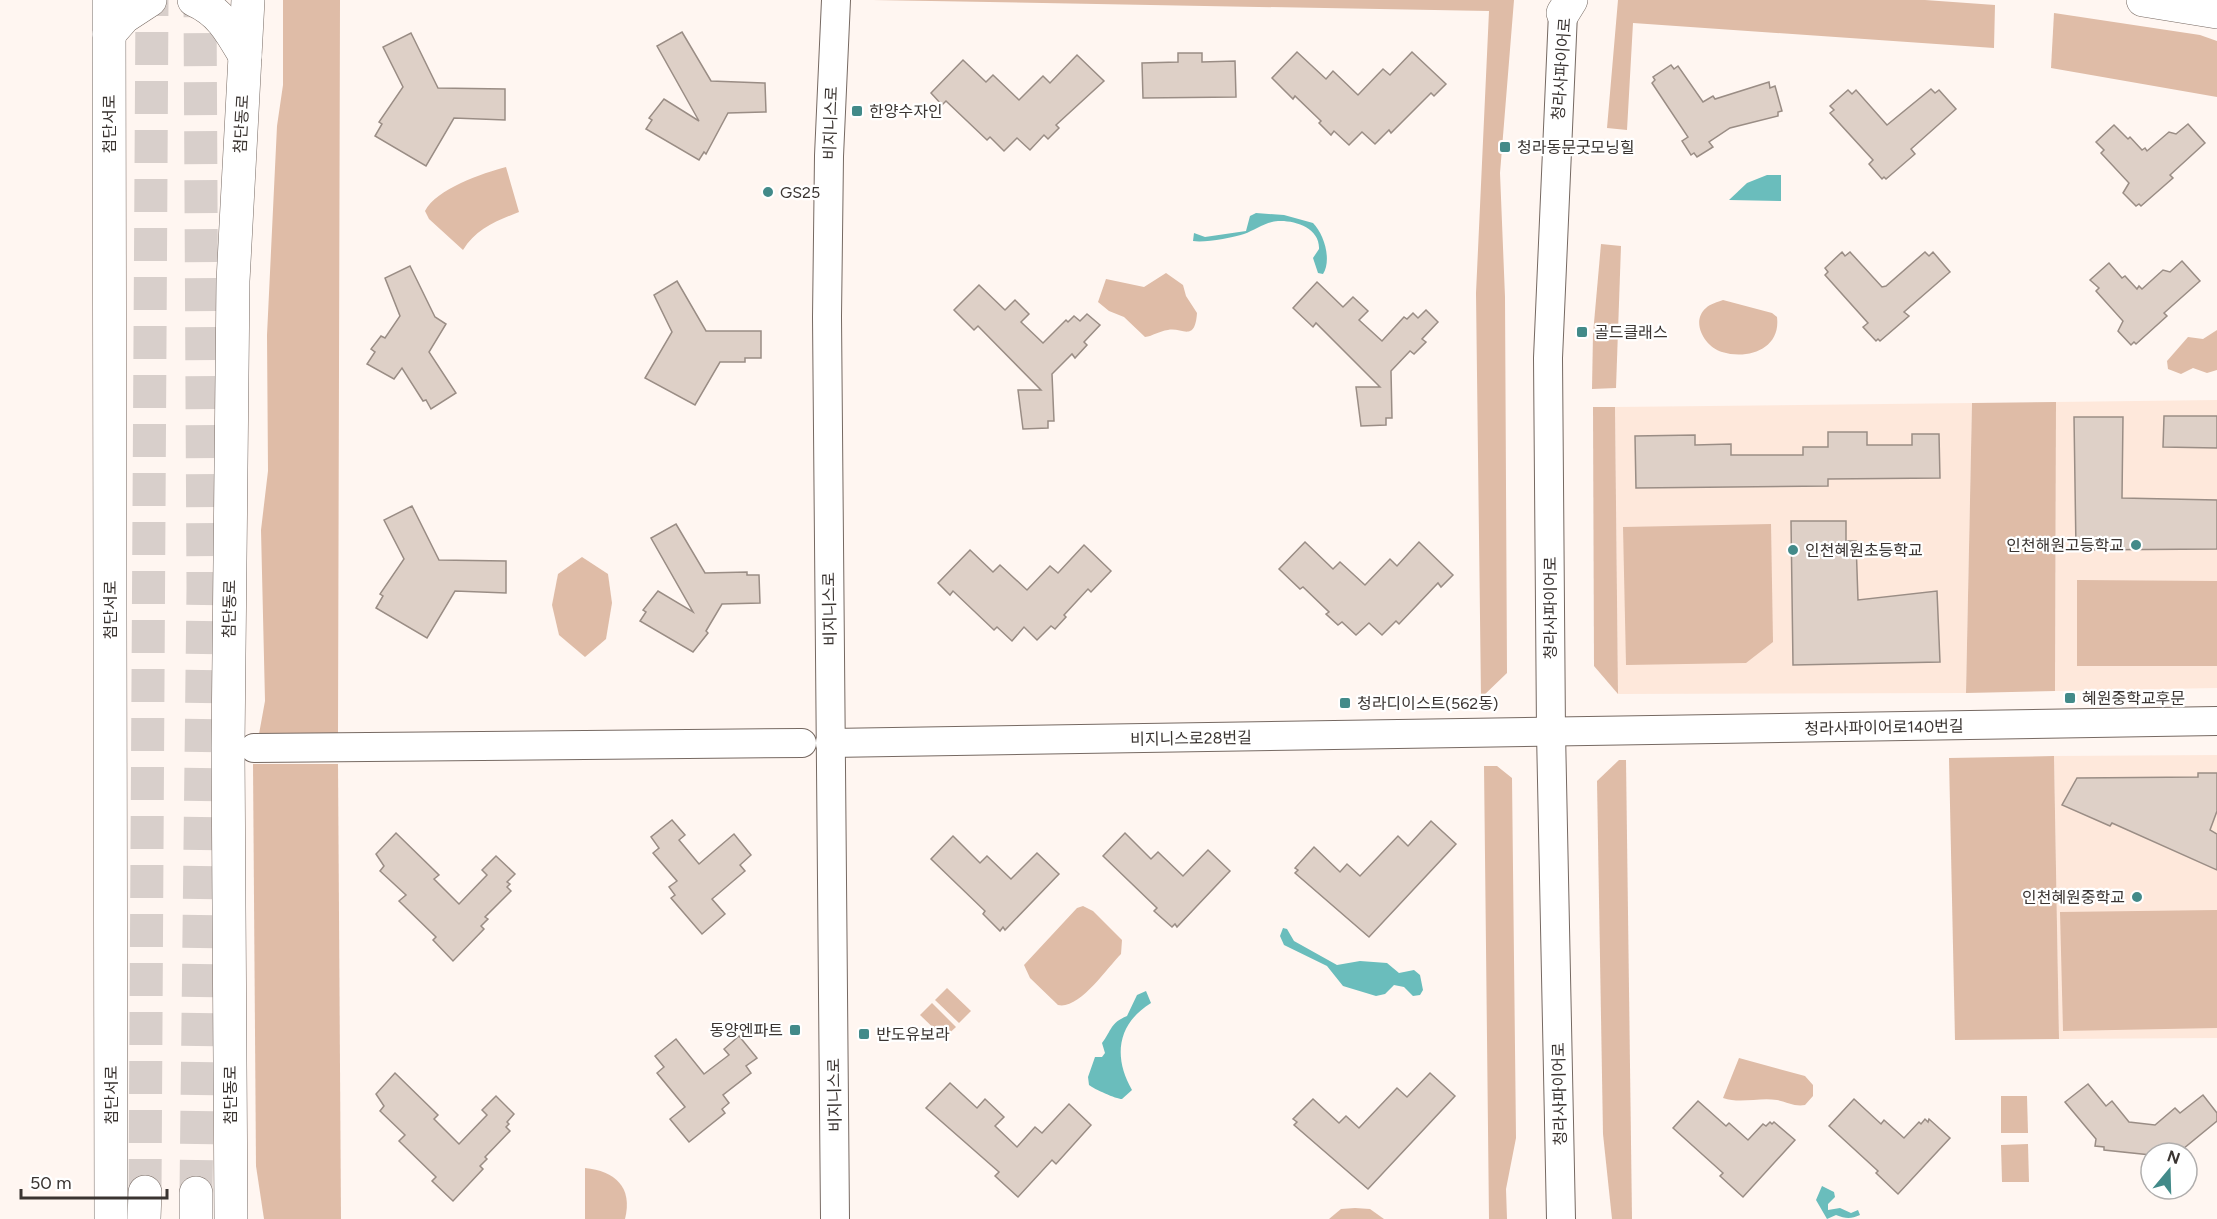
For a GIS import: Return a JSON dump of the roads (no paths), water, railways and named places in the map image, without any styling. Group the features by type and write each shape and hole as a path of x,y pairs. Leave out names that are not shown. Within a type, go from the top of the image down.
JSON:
{"main road":[{"name":"첨단서로","path":"109,0 111,1219"},
{"path":"109,34 128,13 150,0"},
{"path":"194,0 212,9 220,17 245,56"},
{"name":"첨단동로","path":"231,1219 228,748 233,280 248,0"},
{"path":"2143,0 2217,12"}],"street":[{"name":"비지니스로","path":"835,1219 827,317 829,145 836,0"},
{"name":"청라사파이어로","path":"1561,1219 1551,732 1549,318 1564,4"},
{"name":"청라사파이어로140번길","path":"1551,732 2217,721"},
{"name":"비지니스로28번길","path":"830,743 1551,732"},
{"path":"254,748 802,743"}],"water":[{"path":"1767,175 1781,175 1781,201 1729,200 1747,183"},
{"path":"1256,213 1284,215 1313,223 1326,247 1327,262 1323,274 1318,273 1313,258 1319,249 1315,236 1305,227 1292,222 1264,224 1233,237 1193,241 1194,233 1205,237 1246,231 1250,216"},
{"path":"1283,928 1287,929 1294,941 1337,965 1360,961 1387,963 1399,973 1414,970 1420,975 1423,990 1420,995 1413,996 1404,987 1394,985 1385,994 1376,996 1343,986 1327,966 1284,945 1280,936"},
{"path":"1146,991 1151,1003 1131,1021 1122,1042 1122,1065 1132,1090 1119,1099 1089,1085 1088,1077 1095,1057 1102,1057 1105,1053 1102,1043 1112,1027 1117,1021 1127,1016 1137,995"},
{"path":"1822,1186 1834,1192 1835,1197 1828,1204 1828,1210 1840,1208 1851,1213 1858,1210 1860,1215 1848,1218 1836,1215 1827,1219 1816,1200"}],"tunnel":[{"path":"145,1192 152,0"},
{"path":"196,1193 203,588 200,0"}],"place":[{"name":"한양수자인","path":"857,111"},
{"name":"청라동문굿모닝힐","path":"1505,147"},
{"name":"GS25","path":"768,192"},
{"name":"골드클래스","path":"1582,332"},
{"name":"인천해원고등학교","path":"2136,545"},
{"name":"인천혜원초등학교","path":"1793,550"},
{"name":"혜원중학교후문","path":"2070,698"},
{"name":"청라디이스트(562동)","path":"1345,703"},
{"name":"인천혜원중학교","path":"2137,897"},
{"name":"동양엔파트","path":"795,1030"},
{"name":"반도유보라","path":"864,1034"}]}
